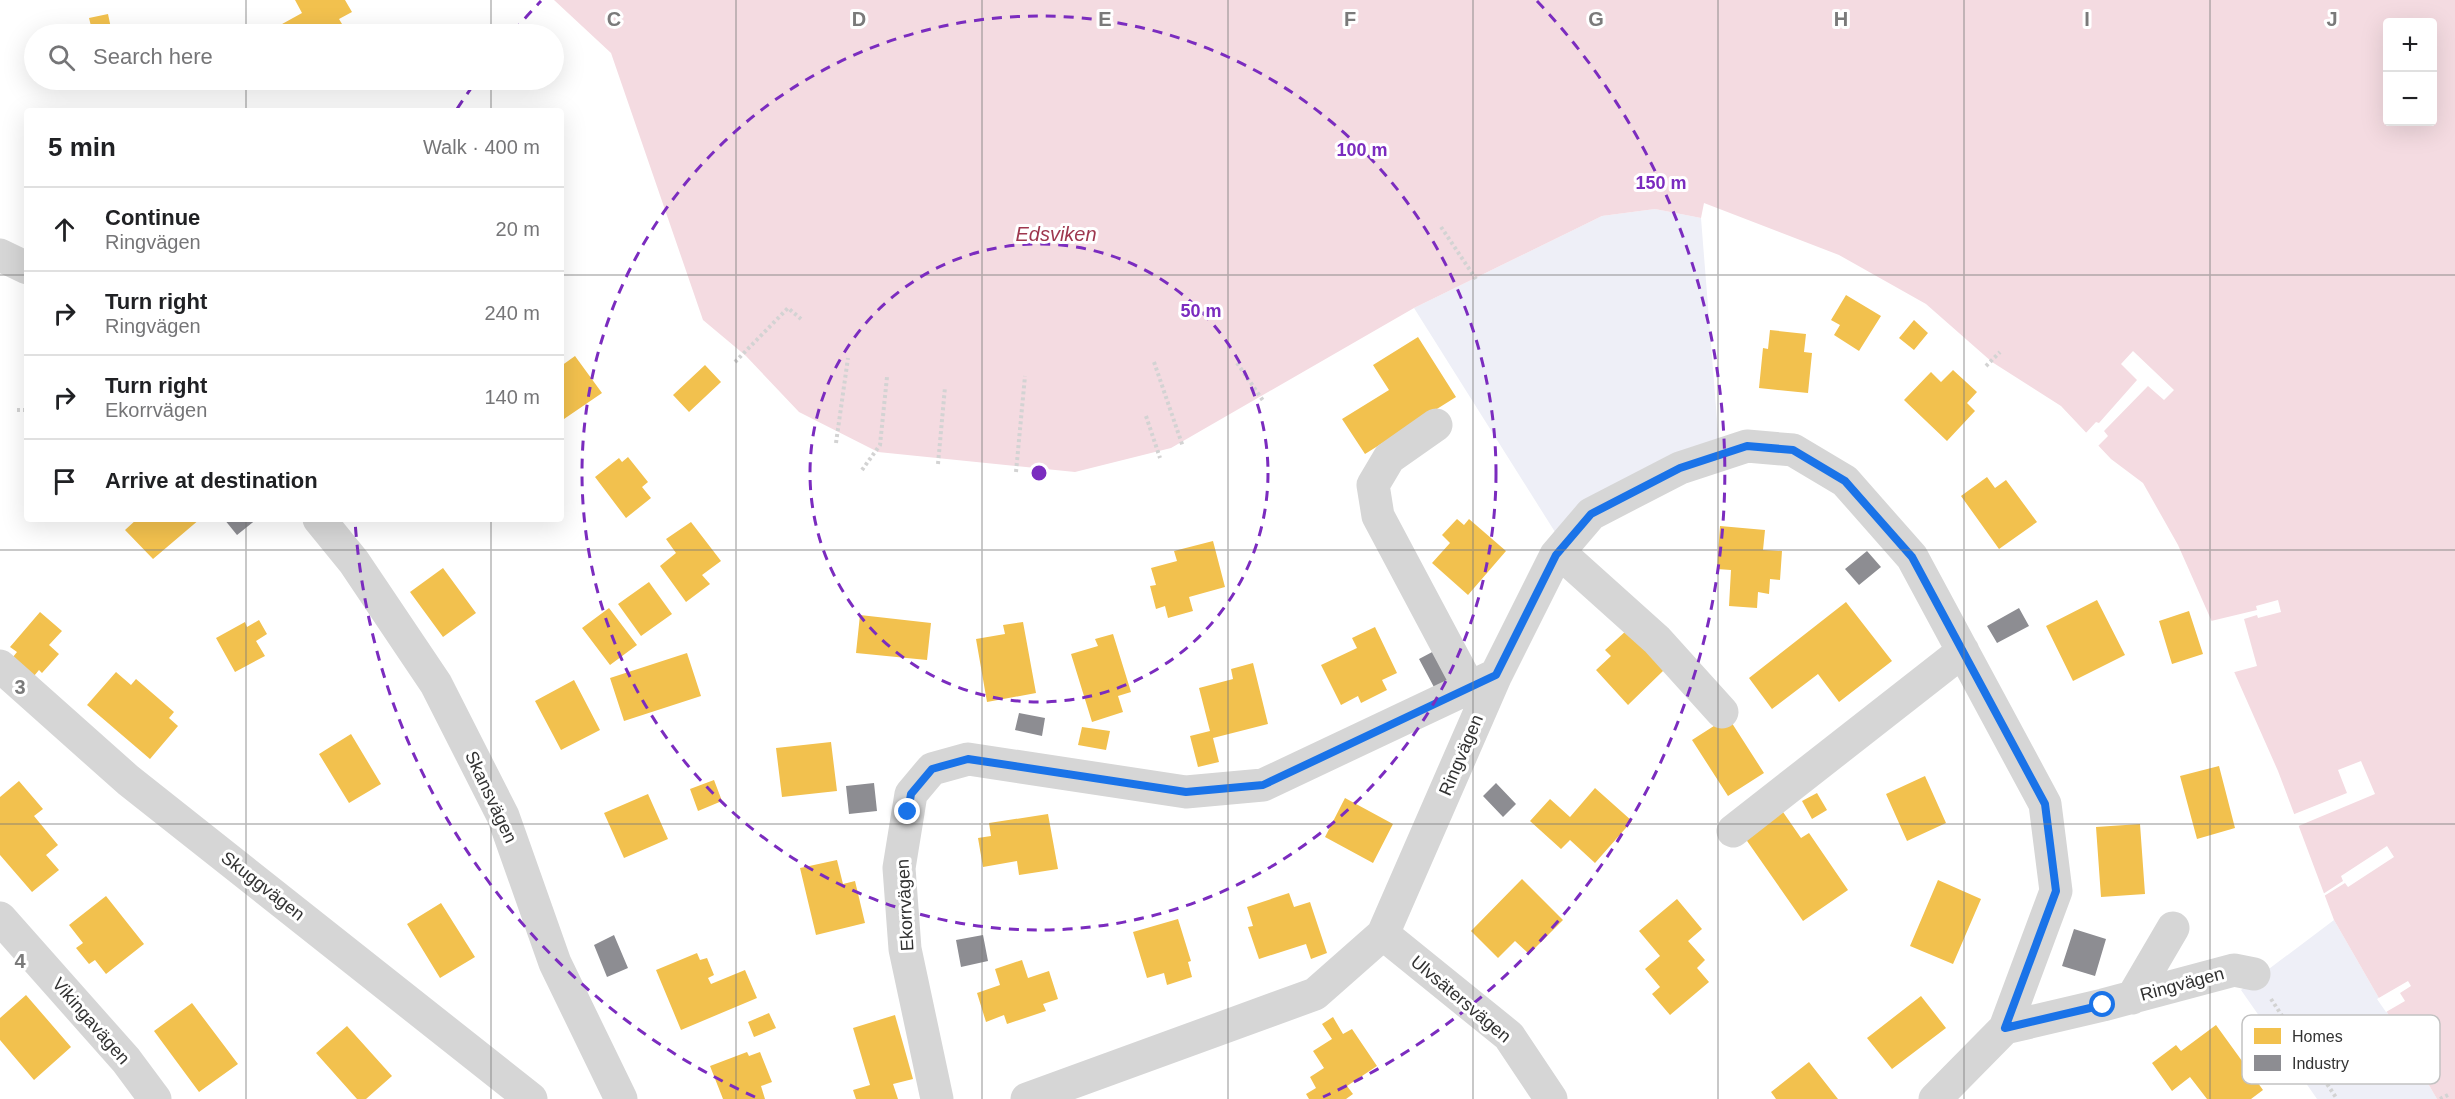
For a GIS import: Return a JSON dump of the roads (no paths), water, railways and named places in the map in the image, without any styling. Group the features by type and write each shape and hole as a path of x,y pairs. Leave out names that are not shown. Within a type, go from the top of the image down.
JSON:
{"street":[{"path":"0,255 24,267"},
{"path":"1436,425 1389,458 1373,485 1378,516 1482,681"},
{"name":"Ringvägen","path":"1027,1099 1316,994 1383,934 1482,681 1559,552 1591,514 1680,468 1747,446 1793,450 1845,481 1912,557 2045,804 2056,891 2005,1028 1935,1099"},
{"name":"Skansvägen","path":"321,522 354,562 436,684 503,816 555,963 621,1099"},
{"path":"1559,552 1657,640 1722,712"},
{"path":"1733,831 1963,651"},
{"name":"Skuggvägen","path":"0,666 128,780 531,1099"},
{"name":"Ekorrvägen","path":"937,1099 905,949 899,868 911,794 932,769 968,759 1186,792 1263,785 1482,681"},
{"name":"Vikingavägen","path":"0,918 126,1060 155,1099"},
{"path":"2132,998 2173,928"},
{"name":"Ulvsätersvägen","path":"1383,934 1509,1036 1551,1099"},
{"name":"Ringvägen","path":"2005,1028 2132,998 2234,970 2254,974"}],"water":[{"name":"Edsviken","path":"554,0 2455,0 2455,1099 2437,1099 2428,1084 2440,1084 2440,1015 2389,1015 2334,920 2278,771 2178,545 2143,483 2111,459 2061,406 1992,362 1926,304 1839,255 1704,203 1701,218 1655,209 1602,216 1414,308 1171,448 1075,472 878,452 799,412 746,356 703,320 611,53"}]}
